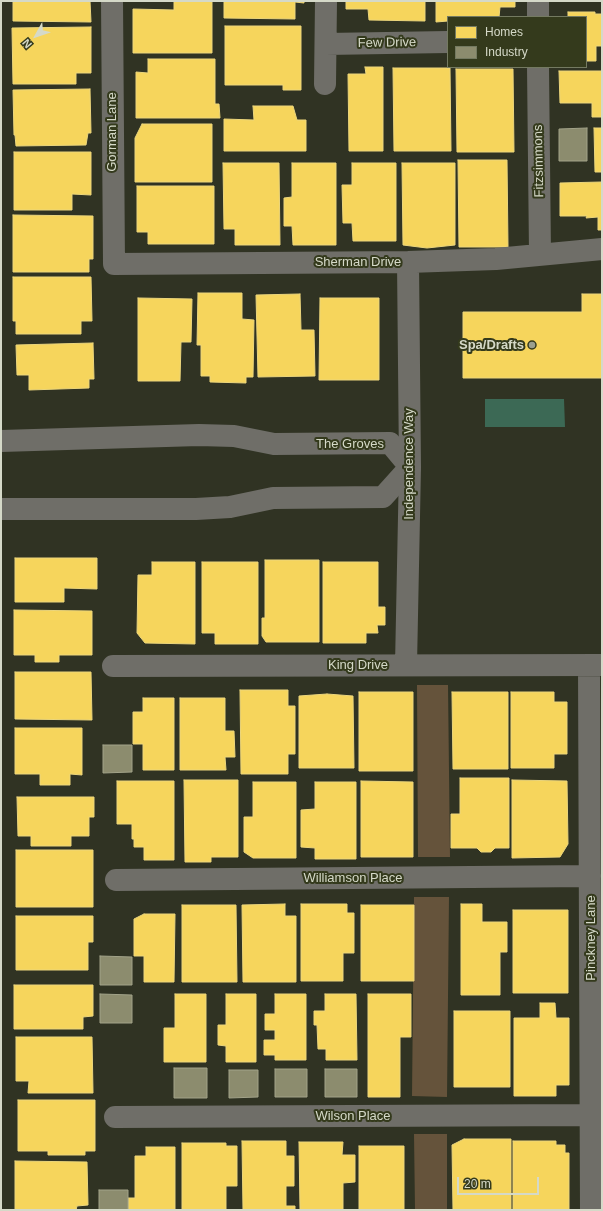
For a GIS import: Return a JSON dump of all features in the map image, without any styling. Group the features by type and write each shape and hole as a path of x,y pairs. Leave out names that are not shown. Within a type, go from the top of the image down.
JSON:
{"street":[{"name":"Gorman Lane","path":"112,1 114,264"},
{"path":"325,84 326,1"},
{"path":"538,1 538,16"},
{"name":"Few Drive","path":"326,44 447,42"},
{"name":"Fitzsimmons","path":"538,68 540,254"},
{"name":"Sherman Drive","path":"114,264 496,260 540,254 602,249"},
{"name":"Independence Way","path":"406,665 410,467 408,262"},
{"name":"The Groves","path":"1,440 199,435 234,436 274,444 390,443 410,467"},
{"path":"1,509 196,509 230,507 274,498 383,498 410,467"},
{"name":"King Drive","path":"113,666 595,666"},
{"name":"Pinckney Lane","path":"592,1210 590,876 595,666"},
{"name":"Williamson Place","path":"116,880 590,876"},
{"name":"Wilson Place","path":"115,1117 591,1115"}],"shaded area":[{"path":"485,399 564,399 565,427 485,427"},
{"path":"417,685 448,685 450,857 418,857"},
{"path":"414,897 449,897 447,1097 412,1096"},
{"path":"414,1134 447,1134 447,1210 415,1210"}],"building: Homes":[{"path":"13,1 90,1 91,22 13,21"},
{"path":"174,1 212,1 212,53 133,53 133,9 174,10"},
{"path":"224,1 304,1 304,3 295,2 295,19 224,18"},
{"path":"346,1 425,1 425,21 369,20 368,9 346,9"},
{"path":"436,1 515,1 515,7 500,7 499,16 447,16 447,21 436,22"},
{"path":"568,12 595,12 595,14 602,14 602,46 596,46 596,61 587,61 587,16 568,16"},
{"path":"225,26 301,26 301,90 283,90 283,85 225,85"},
{"path":"91,27 91,73 76,73 76,84 13,84 12,28"},
{"path":"148,59 215,59 215,104 219,104 220,118 136,118 136,72 148,73"},
{"path":"365,67 383,67 383,151 349,151 348,74 366,74"},
{"path":"393,68 450,68 451,151 394,151"},
{"path":"456,69 513,69 514,152 457,152"},
{"path":"559,71 602,71 602,117 592,117 592,103 560,103"},
{"path":"90,89 91,133 88,133 86,145 16,146 14,135 13,90"},
{"path":"253,106 293,106 297,120 306,120 306,151 224,151 224,119 254,120"},
{"path":"142,124 212,124 212,182 135,182 135,138"},
{"path":"594,128 602,128 602,172 595,172"},
{"path":"14,152 91,152 91,195 72,194 72,210 14,210"},
{"path":"458,160 507,160 508,247 459,247"},
{"path":"223,163 279,163 280,245 235,245 235,229 224,229"},
{"path":"292,163 336,163 336,245 293,245 292,226 284,226 284,198 292,197"},
{"path":"352,163 396,163 396,241 353,241 352,223 343,223 342,185 352,185"},
{"path":"402,163 455,163 455,245 427,248 403,245"},
{"path":"602,182 602,230 598,230 598,217 586,218 587,216 560,216 560,183"},
{"path":"137,186 214,186 214,244 148,244 148,232 137,232"},
{"path":"13,215 93,216 93,259 89,259 89,272 13,272"},
{"path":"13,277 91,277 92,321 81,321 81,334 16,334 16,321 13,321"},
{"path":"198,293 242,293 242,319 254,320 253,377 246,377 246,383 210,382 210,376 201,376 201,345 197,345"},
{"path":"300,294 301,330 314,330 315,376 258,377 256,295"},
{"name":"Spa/Drafts","path":"582,294 602,294 602,378 463,378 463,312 582,312"},
{"path":"138,298 192,299 191,342 181,342 180,381 138,381"},
{"path":"320,298 379,298 379,380 319,380"},
{"path":"93,343 94,379 89,379 89,388 29,390 29,375 17,375 16,345"},
{"path":"15,558 97,558 97,589 64,588 64,602 15,602"},
{"path":"265,560 319,560 319,642 266,642 262,636 262,618 265,618"},
{"path":"152,562 195,562 195,644 145,643 137,633 138,575 152,575"},
{"path":"202,562 258,562 258,644 215,644 215,633 202,633"},
{"path":"323,562 378,562 378,607 385,607 385,625 377,625 378,633 366,633 366,643 323,643"},
{"path":"14,610 92,611 92,655 59,655 59,662 35,662 35,655 14,655"},
{"path":"15,672 91,672 92,720 15,719"},
{"path":"240,690 288,690 288,706 295,706 295,754 288,754 288,774 241,774"},
{"path":"359,692 413,692 413,771 359,771"},
{"path":"452,692 508,692 508,769 453,769"},
{"path":"511,692 554,692 554,702 567,702 567,754 554,754 554,768 511,768"},
{"path":"327,694 353,696 354,768 299,768 299,696"},
{"path":"143,698 174,698 174,770 143,770 143,744 133,744 133,712 143,712"},
{"path":"180,698 225,698 225,731 234,731 235,757 225,757 226,770 180,770"},
{"path":"15,728 82,728 82,775 70,774 70,785 40,785 40,774 15,774"},
{"path":"460,778 509,778 509,848 495,848 491,852 481,852 477,848 451,848 451,814 460,814"},
{"path":"184,780 238,780 238,857 211,857 211,862 185,862"},
{"path":"512,780 567,781 568,844 560,857 512,858"},
{"path":"117,781 174,781 174,860 144,860 144,847 134,847 134,839 132,839 132,824 117,824"},
{"path":"361,781 413,782 413,857 361,857"},
{"path":"253,782 296,782 296,858 253,858 244,852 244,817 253,817"},
{"path":"315,782 356,782 356,859 315,859 315,848 301,847 301,810 315,809"},
{"path":"17,797 94,797 94,817 89,817 89,836 71,836 71,846 31,846 31,836 18,836"},
{"path":"16,850 93,850 93,907 16,907"},
{"path":"285,904 285,916 296,916 296,982 243,982 242,905"},
{"path":"301,904 347,904 347,913 354,913 354,953 343,953 343,981 301,981"},
{"path":"461,904 482,904 482,922 507,922 507,952 500,952 500,995 461,995"},
{"path":"182,905 236,905 237,982 182,982"},
{"path":"361,905 414,905 414,981 361,981"},
{"path":"513,910 568,910 568,993 513,993"},
{"path":"144,914 175,914 174,982 144,982 144,956 134,956 134,919"},
{"path":"16,916 93,916 93,942 88,942 88,970 16,970"},
{"path":"14,985 93,985 93,1016 83,1017 83,1029 14,1029"},
{"path":"175,994 206,994 206,1062 164,1062 164,1028 175,1028"},
{"path":"226,994 256,994 256,1062 226,1062 226,1046 218,1045 218,1025 226,1025"},
{"path":"275,994 306,994 306,1060 275,1060 275,1055 264,1055 264,1040 275,1040 275,1030 265,1030 265,1014 275,1014"},
{"path":"325,994 356,994 357,1060 326,1060 326,1049 318,1049 317,1025 314,1025 314,1011 325,1011"},
{"path":"368,994 411,994 411,1037 400,1037 400,1097 368,1097"},
{"path":"540,1003 555,1003 556,1018 569,1018 569,1085 556,1085 556,1096 514,1096 514,1018 540,1018"},
{"path":"454,1011 510,1011 510,1087 454,1087"},
{"path":"16,1037 92,1037 93,1093 28,1093 29,1081 16,1081"},
{"path":"18,1100 95,1100 95,1151 85,1151 85,1155 48,1155 48,1151 18,1151"},
{"path":"464,1139 511,1139 511,1210 453,1210 452,1145"},
{"path":"242,1141 286,1141 286,1156 294,1156 294,1186 286,1186 286,1206 295,1206 295,1210 243,1210"},
{"path":"513,1141 556,1141 556,1145 565,1145 565,1153 569,1153 569,1210 513,1210"},
{"path":"299,1142 343,1142 342,1155 355,1155 355,1182 343,1183 343,1210 300,1210"},
{"path":"182,1143 226,1143 226,1146 237,1146 237,1186 226,1186 226,1210 182,1210"},
{"path":"359,1146 404,1146 404,1210 359,1210"},
{"path":"146,1147 175,1147 175,1210 128,1210 128,1198 135,1198 135,1156 146,1156"},
{"path":"15,1161 87,1162 88,1205 77,1206 76,1210 15,1210"}],"building: Industry":[{"path":"587,128 587,161 559,161 559,129"},
{"path":"103,745 132,745 132,772 103,773"},
{"path":"100,956 132,957 132,985 100,985"},
{"path":"100,994 132,995 132,1023 100,1023"},
{"path":"174,1068 207,1068 207,1098 174,1098"},
{"path":"275,1069 307,1069 307,1097 275,1097"},
{"path":"325,1069 357,1069 357,1097 325,1097"},
{"path":"229,1070 258,1070 258,1097 229,1098"},
{"path":"99,1190 128,1190 128,1210 99,1210"}],"place":[{"name":"Spa/Drafts","path":"532,345"}]}
